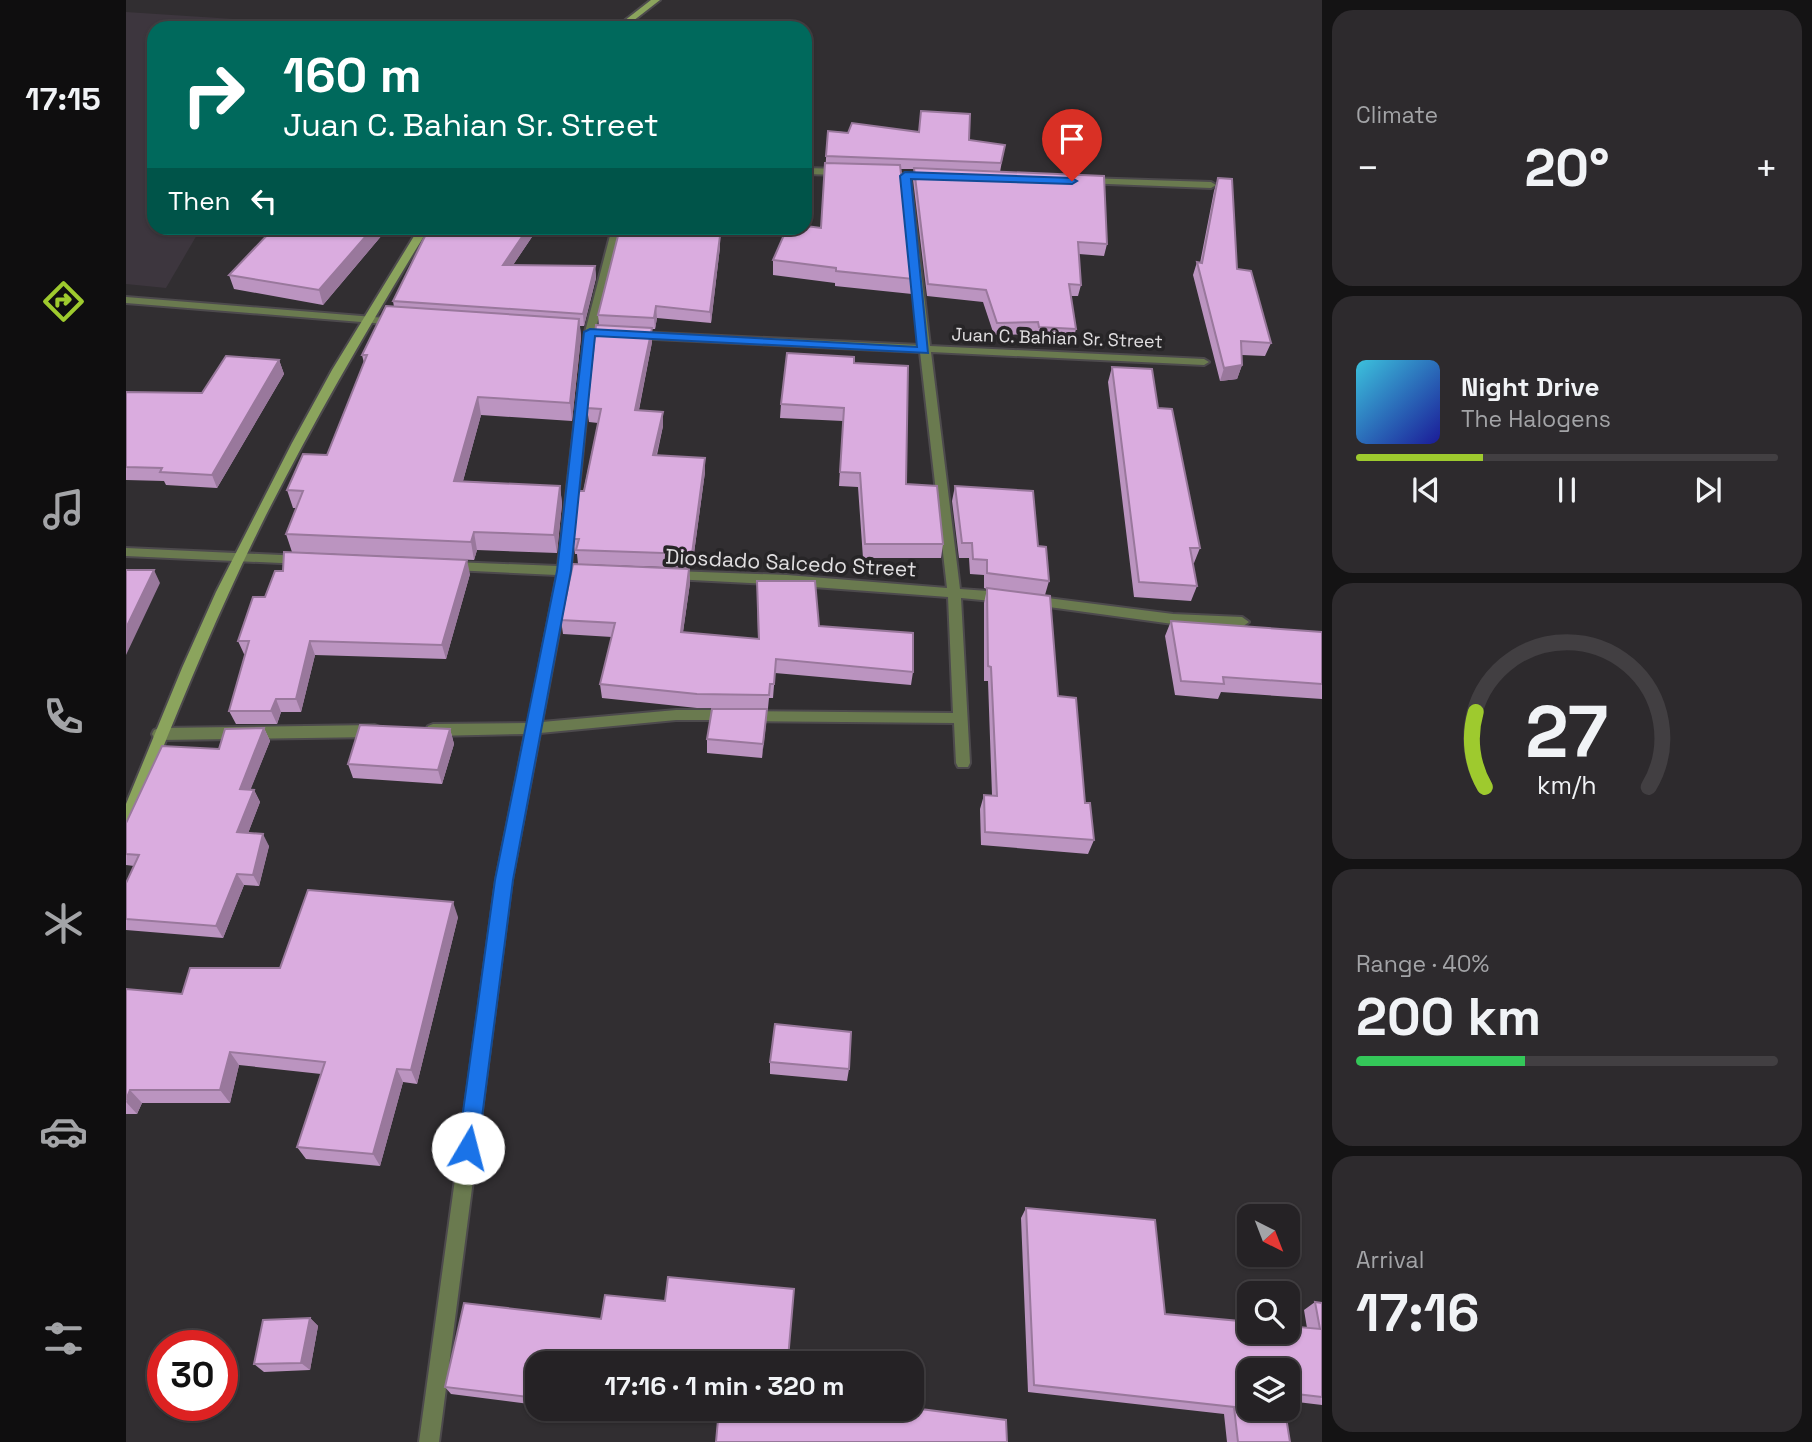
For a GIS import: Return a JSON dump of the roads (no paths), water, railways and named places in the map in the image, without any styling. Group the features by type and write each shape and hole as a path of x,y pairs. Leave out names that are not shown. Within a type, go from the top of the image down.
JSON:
{"street":[{"path":"628,21 656,0"},
{"path":"812,171 855,173"},
{"path":"919,176 899,175 954,592 963,763"},
{"path":"1072,181 1211,185"},
{"path":"126,823 159,734 239,558 333,374 364,320 419,235"},
{"path":"429,1442 504,880 564,571 590,332 615,235"},
{"path":"126,300 413,322"},
{"name":"Juan C. Bahian Sr. Street","path":"618,334 924,351 1204,362"},
{"path":"126,552 320,561"},
{"path":"442,566 592,572"},
{"name":"Diosdado Salcedo Street","path":"662,575 787,580 954,592 1173,619 1242,622"},
{"path":"422,730 533,728 676,715 960,718"},
{"path":"159,734 394,730"}]}
